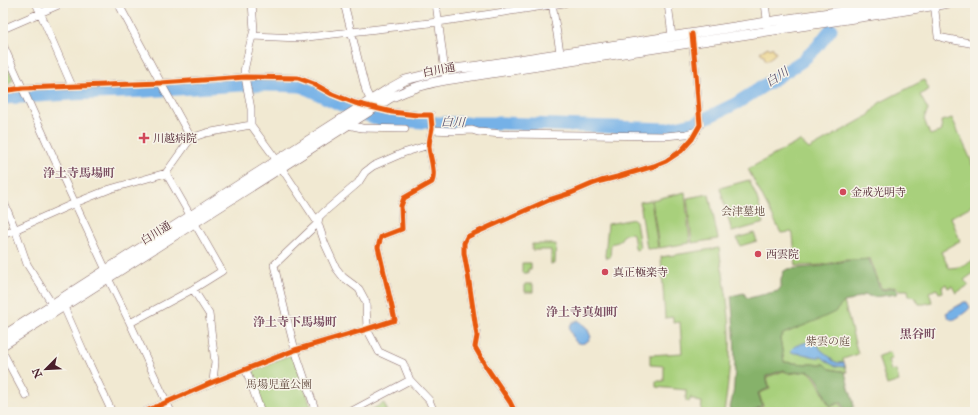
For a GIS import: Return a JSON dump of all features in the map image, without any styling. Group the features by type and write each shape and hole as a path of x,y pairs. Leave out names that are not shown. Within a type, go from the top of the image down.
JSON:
{"main road":[{"name":"白川通","path":"561,58 895,6 949,3"},
{"name":"白川通","path":"278,164 360,118 368,107 387,90 405,80 445,75 508,71 561,58 672,36 692,38"},
{"name":"白川通","path":"3,336 52,304 107,274 193,219 278,164 350,114 368,107"},
{"name":"白川通","path":"3,346 64,307 107,274"}],"street":[{"path":"36,3 72,86"},
{"path":"3,29 63,3"},
{"path":"118,3 191,138"},
{"path":"252,3 254,30 244,71 251,109 251,125 318,223 325,244 336,268 343,277 359,289 366,302 367,329 379,352 403,364 410,380 429,400 434,412"},
{"path":"344,3 366,91 368,107"},
{"path":"436,3 445,75"},
{"path":"253,36 299,38 438,22 564,3"},
{"path":"668,3 672,36"},
{"path":"765,3 768,26"},
{"path":"552,4 561,58"},
{"path":"934,4 938,36 975,44"},
{"path":"515,412 475,346 477,336 464,253 464,243 467,238 473,234 549,200 600,181 654,166 666,161 687,145 699,125 692,38"},
{"path":"3,45 171,412"},
{"path":"3,91 72,86 162,85 298,78 314,84 332,94 368,107 392,112 431,115 432,129 429,145 434,178 432,182 404,198 401,206 402,229 381,237 378,247 395,320 295,350 213,382 144,412"},
{"path":"3,235 110,189 166,173 191,138 206,133 251,125"},
{"path":"348,125 362,128 405,129"},
{"path":"432,129 455,131 472,130 502,134 666,136 686,134 699,125"},
{"path":"316,412 295,350 274,265 318,223 319,217 358,182 365,172 373,166 403,153 429,145"},
{"path":"130,323 193,289 222,271 166,173"},
{"path":"3,200 16,229 26,264 52,304 64,307 112,412"},
{"path":"193,289 209,314 215,362 213,382"},
{"path":"3,353 26,396"},
{"path":"246,370 261,412"},
{"path":"350,412 410,380"}],"green space":[{"path":"3,56 13,79 9,84 3,85"},
{"path":"924,80 929,89 920,95 928,110 924,119 930,135 942,131 941,121 952,118 972,165 975,165 975,204 951,217 960,241 941,252 949,268 959,267 974,260 975,272 964,280 969,285 956,293 952,286 948,288 946,284 942,287 943,292 939,293 937,289 929,292 932,302 919,304 913,296 909,296 908,290 899,290 894,287 885,289 881,288 870,258 864,260 844,260 822,265 796,266 792,232 781,233 748,169 800,141 809,149 868,116 879,103"},
{"name":"会津墓地","path":"749,180 757,198 764,223 732,232 720,188"},
{"path":"685,192 690,243 659,248 652,200"},
{"path":"709,194 718,239 692,243 687,198"},
{"path":"651,200 658,248 647,249 640,202"},
{"path":"634,219 636,221 640,248 636,250 632,233 625,234 619,241 611,244 610,257 607,258 605,256 608,224"},
{"path":"754,233 757,241 740,246 737,238"},
{"path":"532,244 556,244 555,264 551,264 551,250 532,250"},
{"path":"719,248 730,329 730,365 724,412 701,412 702,402 695,401 695,399 690,399 689,402 686,401 686,390 656,387 656,381 664,381 664,366 650,365 650,355 682,353 680,322 673,323 673,317 665,318 661,257"},
{"path":"869,259 880,289 885,290 894,288 898,292 897,294 874,297 864,295 844,302 835,312 783,334 780,338 784,362 825,364 830,369 845,372 854,407 846,412 841,402 830,406 820,383 809,371 788,373 784,370 766,376 769,388 758,393 762,405 752,412 729,412 734,391 735,362 731,296 744,293 746,297 749,298 778,291 781,287 781,279 784,271 788,269 823,266 844,261"},
{"path":"522,263 531,263 531,269 528,269 528,273 522,273"},
{"path":"525,284 533,284 533,292 525,292"},
{"name":"紫雲の庭","path":"844,302 858,354 843,359 847,372 830,369 825,364 784,362 780,338 783,334 807,324"},
{"path":"890,352 892,359 888,360 891,371 896,370 899,381 887,385 878,356"},
{"name":"馬場児童公園","path":"290,355 294,357 313,412 265,412 252,375 254,369"},
{"path":"784,371 788,374 808,371 818,383 830,407 840,403 844,412 753,412 763,406 759,393 770,389 767,377"},
{"path":"384,403 387,410 386,412 367,412"}],"sand":[{"path":"768,47 770,49 772,47 776,53 768,60 765,60 764,55 760,52"}],"water":[{"path":"964,302 967,302 970,307 963,314 953,320 951,319 946,313"},
{"path":"578,320 587,328 591,337 584,343 577,343 569,329 571,324"},
{"path":"807,342 816,342 821,350 833,361 839,363 844,362 845,367 832,365 822,357 814,357 790,351 795,346"}],"waterway":[{"name":"白川","path":"3,98 241,85 301,86 341,105 377,119 437,123 502,123 667,129 693,123 737,103 802,61 817,47 831,29"}],"cycle path":[{"path":"515,412 475,347 477,336 464,253 464,243 467,237 549,200 601,181 654,166 666,161 681,151 692,139 700,125 692,34"},
{"path":"3,91 23,88 161,83 245,77 298,78 355,103 392,112 431,115 432,128 429,147 433,169 432,182 404,198 401,206 402,229 381,237 378,247 395,320 295,350 213,382 144,412"}],"place":[{"name":"川越病院","path":"144,138"},
{"name":"金戒光明寺","path":"843,192"},
{"name":"西雲院","path":"758,254"},
{"name":"真正極楽寺","path":"605,272"}],"district":[{"name":"浄土寺馬場町","path":"79,173"},
{"name":"浄土寺真如町","path":"582,312"},
{"name":"浄土寺下馬場町","path":"295,322"},
{"name":"黒谷町","path":"918,334"}]}
